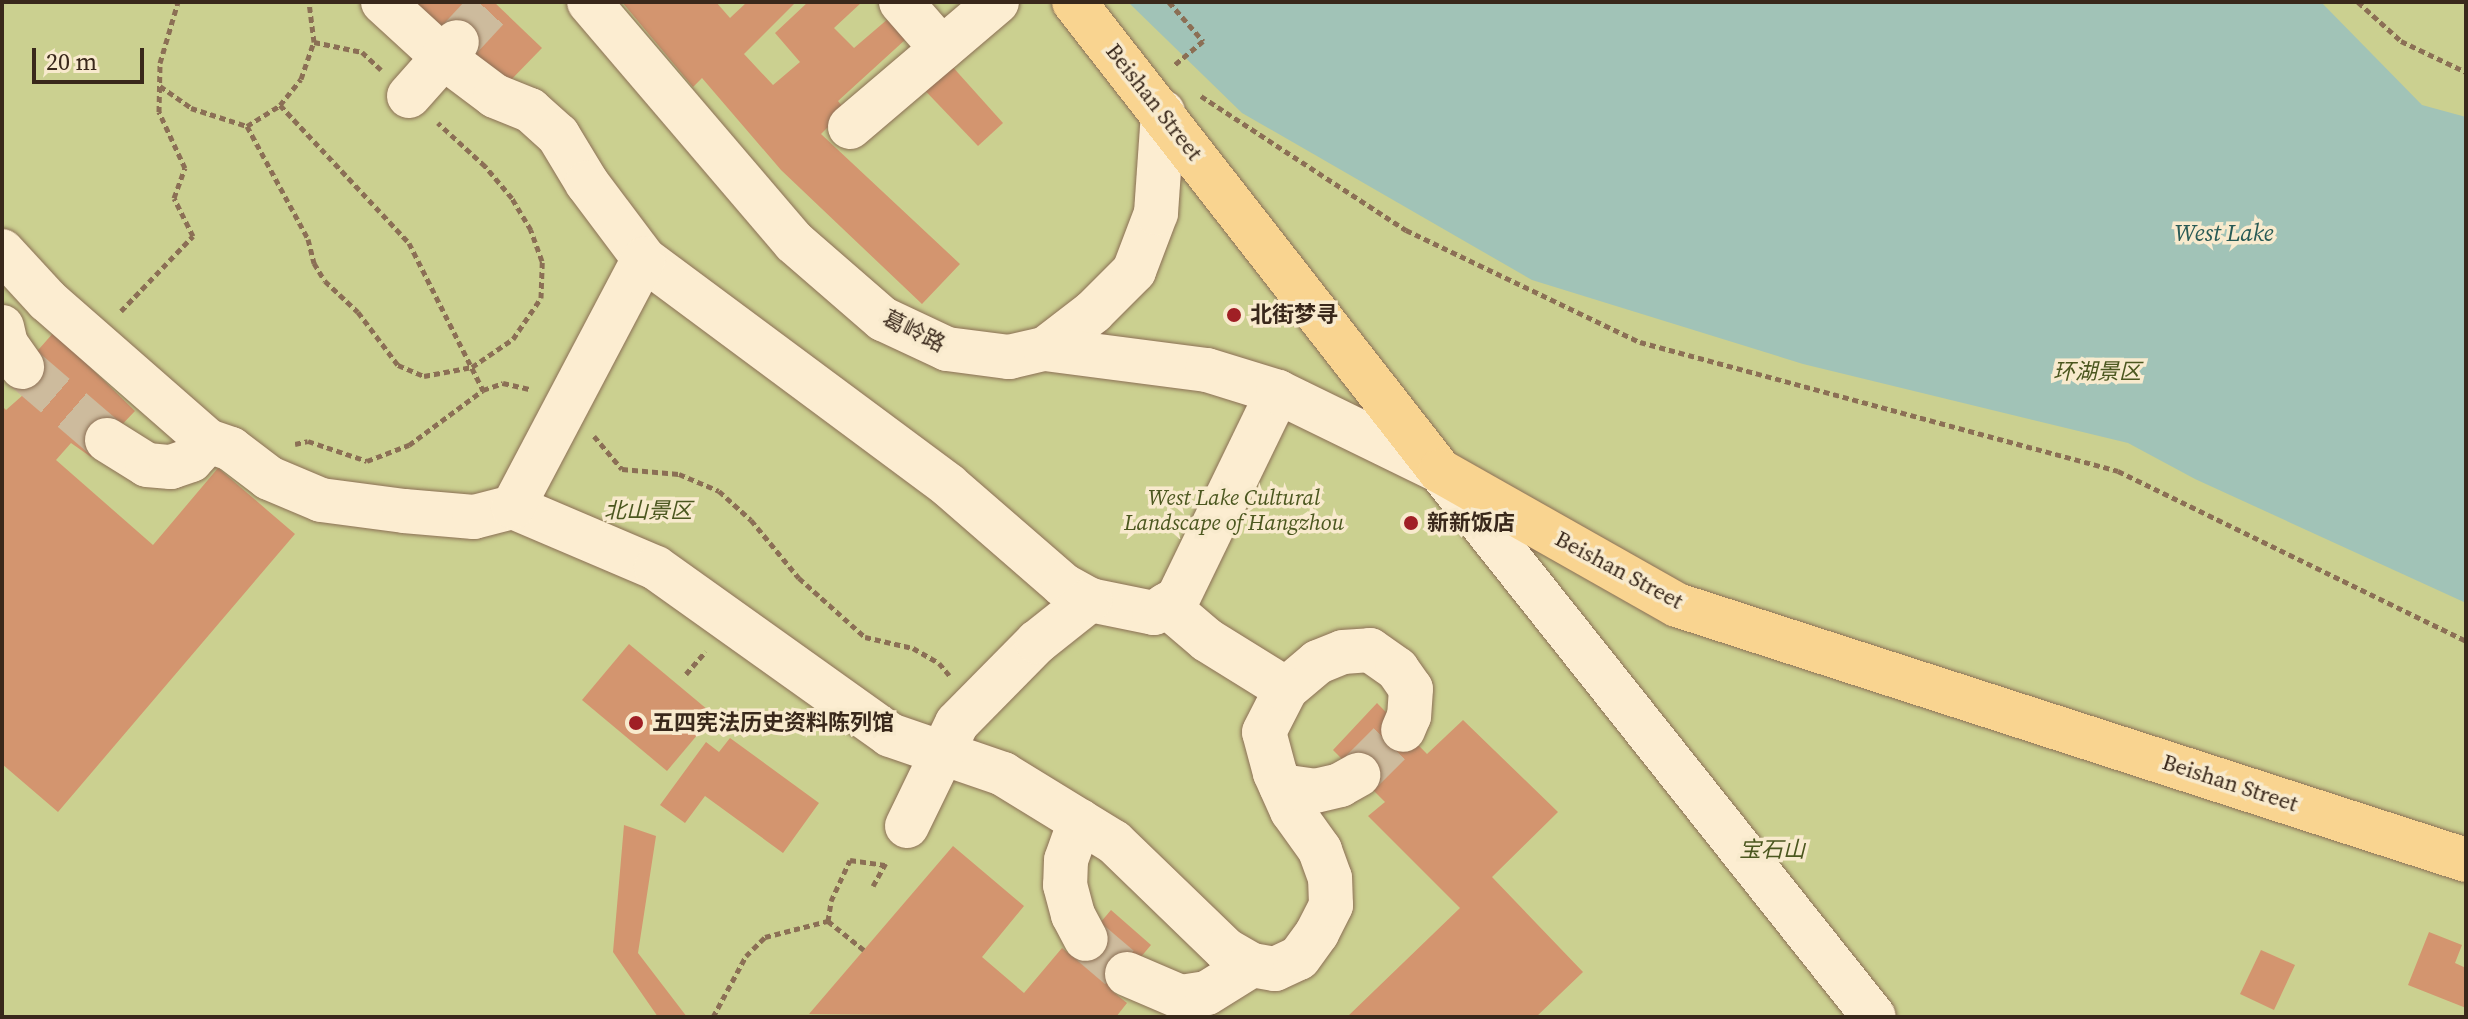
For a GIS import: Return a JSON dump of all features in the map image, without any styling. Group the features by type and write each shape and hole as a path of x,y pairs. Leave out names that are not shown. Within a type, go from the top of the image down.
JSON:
{"main road":[{"name":"Beishan Street","path":"1074,2 1177,93 1440,471 1677,605 2466,860"}],"street":[{"path":"383,2 450,50 495,96 530,110 558,135 587,183 644,259 948,485 1063,585 1090,600 1154,613 1178,598 1278,392"},
{"name":"葛岭路","path":"589,2 794,242 883,319 947,349 1009,357 1045,349 1093,312 1134,271 1156,213 1177,93"},
{"path":"901,2 942,49"},
{"path":"850,127 997,2"},
{"path":"409,96 450,50"},
{"path":"513,507 644,259"},
{"path":"7,275 93,341 208,441 231,449 269,478 321,500 404,511 474,517 513,507 656,568 890,735 1003,774 1114,842 1226,950 1252,965 1275,969 1299,958 1317,933 1331,905 1330,878 1320,850 1292,811 1264,732 1286,689 1318,662 1343,652 1370,650 1397,669 1411,689 1409,716 1403,730"},
{"path":"2,327 6,344 22,367"},
{"path":"1045,349 1207,370 1278,392 1440,471 1877,1012"},
{"path":"107,440 147,465 171,467 191,460 208,441"},
{"path":"907,826 940,752 957,723 1037,642 1090,600"},
{"path":"1166,605 1207,640 1286,689"},
{"path":"1281,786 1315,791 1340,785 1358,775"},
{"path":"1080,821 1066,860 1065,885 1073,915 1086,939"},
{"path":"1127,974 1181,997 1207,993 1252,965"}],"path":[{"path":"93,341 193,236 174,198 185,168 159,112 160,63 178,2"},
{"path":"247,126 280,105 301,79 314,42 309,2"},
{"path":"1169,2 1203,41 1177,93 1406,230 1640,342 2118,471 2466,641"},
{"path":"2358,2 2401,41 2466,72"},
{"path":"159,86 191,108 247,126 308,239 314,263 325,281 358,312 398,365 424,376 472,367 513,339 541,298 542,261 531,230 512,198 485,166 362,52 314,42"},
{"path":"280,105 409,243 483,390"},
{"path":"269,478 289,445 308,441 367,461 409,445 483,390 503,383 566,402 622,469 679,474 719,491 751,520 799,578 865,637 913,648 939,663 975,704"},
{"path":"828,921 831,901 850,860 885,865"},
{"path":"828,921 864,950"},
{"path":"713,1017 746,956 765,937 828,921"}],"green space":[{"name":"北山景区","path":"2,2 2466,2 2466,1017 2,1017"}],"water":[{"name":"West Lake","path":"1128,2 2321,2 2422,105 2466,117 2466,603 2195,479 2128,443 1803,364 1532,280 1242,113"}],"building":[{"path":"415,2 494,2 542,48 504,87"},
{"path":"622,2 716,2 730,18 747,2 796,2 744,54 773,85 800,62 775,33 808,2 862,2 834,28 854,48 889,18 906,39 838,101 845,110 821,134 960,264 922,304 781,170 702,78 693,87"},
{"path":"942,55 1003,123 978,146 915,80"},
{"path":"54,332 135,411 91,457 71,443 56,460 153,545 218,468 295,534 58,812 2,764 2,406 6,410 23,395 10,382"},
{"path":"629,644 714,715 667,771 582,700"},
{"path":"1377,703 1427,754 1463,720 1558,812 1492,877 1583,972 1536,1017 1347,1017 1460,908 1368,816 1385,802 1333,750"},
{"path":"730,738 819,803 783,853 705,796 685,823 660,805 706,742 719,752"},
{"path":"624,825 656,836 638,953 687,1017 658,1017 613,952"},
{"path":"953,846 1024,906 982,957 1024,993 1062,948 1072,956 1111,910 1151,945 1112,991 1127,1003 1116,1017 809,1014"},
{"path":"2429,932 2462,945 2455,963 2466,968 2466,1008 2408,985"},
{"path":"2261,950 2295,965 2274,1010 2240,994"}],"tunnel":[{"path":"457,42 494,2"},
{"path":"22,367 107,440"},
{"path":"1358,775 1403,730"},
{"path":"1086,939 1127,974"}],"place":[{"name":"北街梦寻","path":"1234,315"},
{"name":"新新饭店","path":"1411,523"},
{"name":"五四宪法历史资料陈列馆","path":"636,723"}],"park label":[{"name":"环湖景区","path":"2097,372"},
{"name":"West Lake Cultural Landscape of Hangzhou","path":"1234,510"},
{"name":"宝石山","path":"1772,850"}]}
